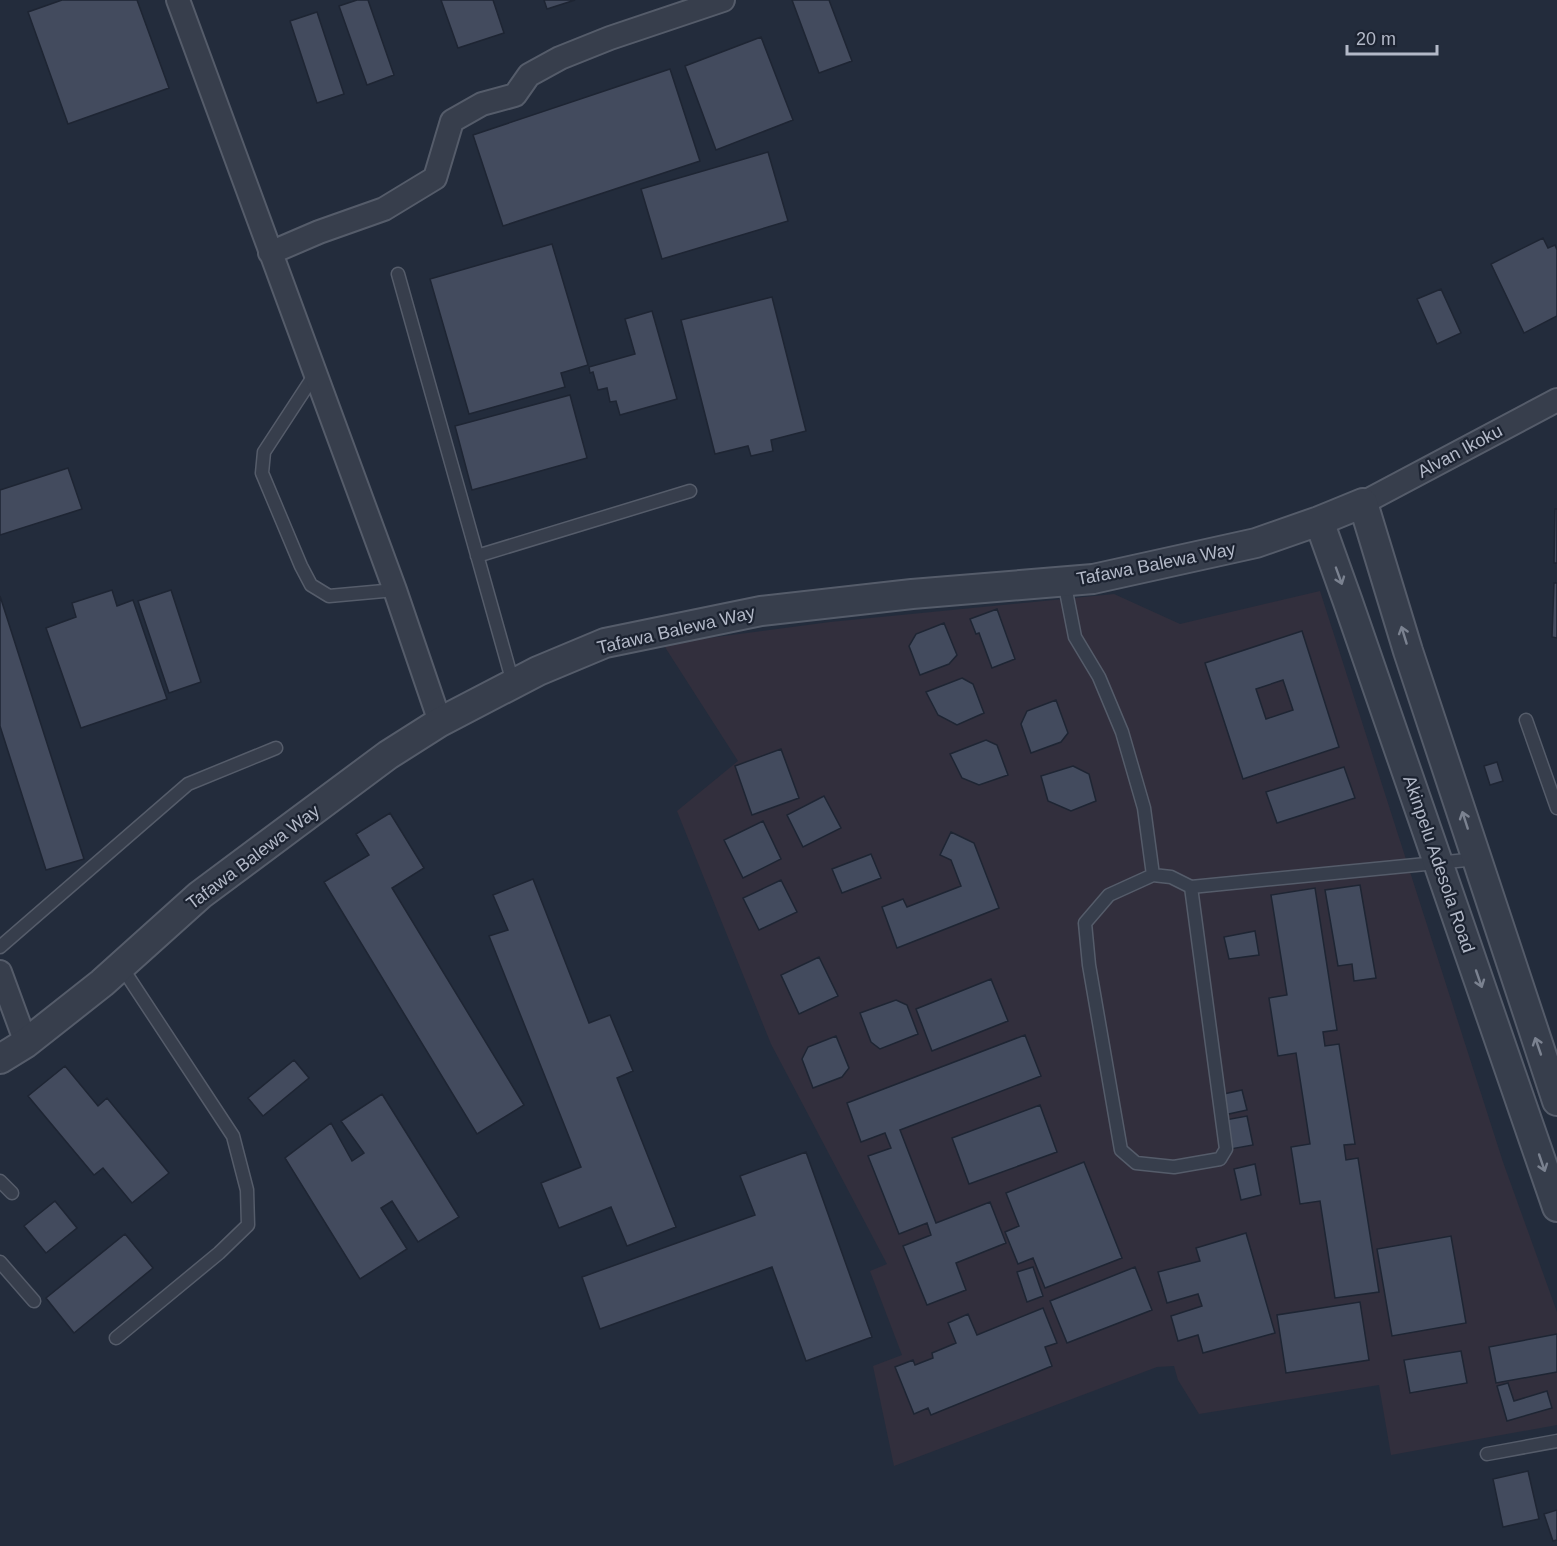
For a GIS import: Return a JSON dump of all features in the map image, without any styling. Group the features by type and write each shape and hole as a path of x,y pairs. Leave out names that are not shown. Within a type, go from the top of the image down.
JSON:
{"street":[{"path":"178,0 395,590 440,722"},
{"path":"270,253 319,232 384,209 435,178 452,121 482,104 515,95 529,75 560,58 610,38 723,0"},
{"name":"Alvan Ikoku","path":"1363,503 1557,400"},
{"name":"Tafawa Balewa Way","path":"0,1059 26,1043 102,983 200,895 388,755 440,722 538,671 605,643 750,613 912,594 1093,579 1256,543 1363,503"},
{"name":"Akinpelu Adesola Road","path":"1363,503 1408,651 1557,1101"},
{"name":"Akinpelu Adesola Road","path":"1319,521 1557,1207"},
{"path":"0,972 26,1043"}],"lane":[{"path":"398,274 514,684"},
{"path":"315,374 264,452 262,474 311,585 330,596 395,590"},
{"path":"477,556 690,491"},
{"path":"1064,581 1075,637 1099,677 1122,732 1144,808 1153,875"},
{"path":"1526,720 1557,808"},
{"path":"0,947 188,784 276,748"},
{"path":"1191,887 1226,1149 1220,1159 1174,1167 1136,1163 1121,1150 1089,965 1085,923 1109,895 1153,875 1171,877 1191,887 1478,859"},
{"path":"116,1338 219,1253 248,1225 247,1190 233,1136 121,966"},
{"path":"0,1181 12,1193"},
{"path":"0,1262 34,1301"},
{"path":"1487,1454 1557,1441"}],"shaded area":[{"path":"1320,591 1503,1162 1557,1312 1557,1425 1391,1455 1379,1385 1199,1414 1178,1380 1174,1366 1157,1367 894,1466 873,1366 902,1355 870,1271 887,1264 771,1044 677,811 738,761 663,644 830,622 1114,594 1180,624"}],"building":[{"path":"62,0 137,0 169,88 68,124 28,12"},
{"path":"357,0 368,0 394,75 367,85 339,6"},
{"path":"441,0 493,0 504,33 458,48"},
{"path":"544,0 575,0 547,9"},
{"path":"792,0 829,0 852,61 819,73"},
{"path":"317,12 344,94 317,103 290,21"},
{"path":"761,37 793,120 716,150 685,66"},
{"path":"670,69 700,161 503,226 473,135"},
{"path":"768,152 788,221 662,259 641,189"},
{"path":"1543,238 1548,248 1555,245 1557,250 1557,316 1524,333 1491,264"},
{"path":"552,244 588,365 561,373 565,387 469,414 430,279"},
{"path":"1441,289 1461,333 1437,344 1417,299"},
{"path":"772,297 806,431 771,440 773,451 751,456 748,446 715,454 681,320"},
{"path":"652,311 677,399 620,415 616,401 610,402 607,388 598,390 593,372 590,373 589,367 635,354 625,319"},
{"path":"570,395 587,458 472,490 455,426"},
{"path":"68,468 82,509 0,535 0,490"},
{"path":"1555,509 1557,509 1557,563 1554,563"},
{"path":"1554,583 1557,583 1557,638 1552,637"},
{"path":"112,590 117,606 133,600 167,699 81,728 46,628 76,617 72,603"},
{"path":"171,590 201,682 169,693 138,601"},
{"path":"0,596 84,859 46,870 0,726"},
{"path":"997,609 1015,659 992,668 979,633 976,634 970,619"},
{"path":"944,623 957,655 949,664 920,675 909,646 916,634"},
{"path":"1302,631 1339,747 1243,779 1205,663","holes":["1283,680 1293,710 1266,719 1256,689"]},
{"path":"962,678 973,684 984,713 957,725 938,715 926,692"},
{"path":"1056,700 1068,733 1061,742 1031,753 1021,724 1027,711"},
{"path":"986,740 997,745 1008,775 979,785 962,778 950,754"},
{"path":"781,749 799,798 752,815 735,766"},
{"path":"1497,762 1503,781 1490,785 1484,766"},
{"path":"1073,766 1089,774 1096,801 1071,811 1048,801 1041,776"},
{"path":"1344,767 1355,798 1277,823 1266,792"},
{"path":"824,796 841,828 803,847 787,815"},
{"path":"390,813 424,868 392,888 524,1105 477,1134 324,882 369,855 356,834"},
{"path":"763,821 781,859 743,878 724,840"},
{"path":"951,832 974,843 999,908 897,948 882,907 903,899 907,907 961,886 951,860 940,855"},
{"path":"871,854 881,878 842,893 832,869"},
{"path":"533,879 589,1023 610,1015 633,1071 617,1078 676,1227 627,1246 611,1207 559,1228 541,1183 581,1167 489,936 508,930 493,895"},
{"path":"781,880 797,912 759,930 743,898"},
{"path":"1360,885 1376,978 1354,981 1352,964 1338,966 1325,890"},
{"path":"1315,888 1337,1030 1323,1032 1325,1046 1339,1044 1355,1144 1344,1145 1346,1160 1358,1158 1379,1292 1335,1298 1320,1201 1300,1204 1291,1147 1310,1144 1296,1053 1278,1056 1269,998 1287,995 1271,895"},
{"path":"1255,931 1259,955 1229,959 1224,937"},
{"path":"819,957 838,996 799,1014 781,975"},
{"path":"991,979 1008,1021 932,1051 916,1009"},
{"path":"896,1000 907,1005 918,1034 880,1049 871,1042 860,1013"},
{"path":"1025,1035 1041,1076 900,1130 936,1223 990,1202 1006,1243 956,1263 966,1290 927,1305 903,1246 931,1235 927,1223 899,1234 868,1156 891,1148 885,1133 861,1142 847,1103"},
{"path":"836,1036 849,1068 842,1077 813,1088 802,1059 808,1047"},
{"path":"294,1060 309,1078 263,1116 248,1098"},
{"path":"65,1066 98,1106 107,1098 169,1173 132,1203 103,1168 94,1175 28,1096"},
{"path":"1242,1090 1247,1110 1224,1115 1219,1095"},
{"path":"382,1094 459,1217 418,1242 392,1201 381,1208 407,1249 360,1279 285,1158 331,1123 352,1161 364,1153 341,1121"},
{"path":"1040,1105 1057,1152 969,1184 952,1138"},
{"path":"1247,1116 1253,1145 1231,1149 1225,1120"},
{"path":"806,1152 872,1337 806,1361 772,1267 600,1329 582,1277 755,1215 740,1176"},
{"path":"1084,1162 1122,1258 1045,1288 1033,1258 1018,1264 1005,1232 1019,1226 1006,1193"},
{"path":"1255,1164 1261,1195 1241,1200 1234,1169"},
{"path":"55,1201 77,1228 46,1253 24,1226"},
{"path":"1246,1233 1275,1333 1203,1353 1198,1335 1178,1341 1171,1316 1202,1306 1198,1294 1167,1303 1158,1272 1200,1261 1196,1248"},
{"path":"125,1234 153,1268 74,1333 46,1298"},
{"path":"1451,1236 1466,1323 1392,1336 1377,1249"},
{"path":"1033,1267 1043,1296 1027,1302 1017,1272"},
{"path":"1135,1267 1152,1310 1067,1343 1050,1301"},
{"path":"1360,1302 1369,1360 1286,1373 1277,1315"},
{"path":"1043,1308 1057,1343 1045,1347 1052,1366 931,1415 928,1408 914,1414 895,1367 913,1360 915,1365 933,1358 932,1353 956,1343 948,1323 968,1314 977,1335"},
{"path":"1557,1334 1557,1372 1496,1383 1489,1347"},
{"path":"1461,1351 1467,1383 1410,1393 1404,1360"},
{"path":"1508,1383 1514,1401 1547,1391 1552,1408 1507,1421 1497,1386"},
{"path":"1528,1471 1539,1519 1503,1527 1493,1479"},
{"path":"1557,1510 1557,1540 1553,1541 1544,1514"}]}
